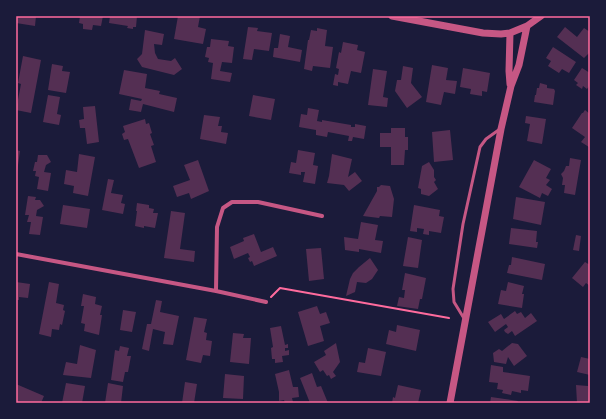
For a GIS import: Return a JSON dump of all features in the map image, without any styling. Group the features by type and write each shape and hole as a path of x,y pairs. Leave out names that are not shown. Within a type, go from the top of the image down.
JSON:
{"street":[{"path":"392,16 483,33 510,33 527,26 541,16"},
{"path":"450,403 501,129 511,86 519,65 527,26"},
{"path":"510,33 509,71 511,86"},
{"path":"216,291 217,227 223,208 232,202 258,202 322,216"},
{"path":"16,254 216,291 266,302"}],"lane":[{"path":"466,321 457,308 453,295 461,235 480,147 486,139 501,129"}],"path":[{"path":"266,302 280,288 449,318"}],"building":[{"path":"18,16 36,16 35,26 16,23"},
{"path":"80,16 103,16 101,26 93,25 92,30 83,29 83,24 79,23"},
{"path":"110,16 137,16 136,27 133,27 133,29 127,28 128,26 109,23"},
{"path":"178,16 200,16 198,27 206,29 203,44 174,39"},
{"path":"248,27 258,28 257,31 272,33 269,51 254,49 252,60 243,59"},
{"path":"565,27 577,37 584,28 590,32 590,52 584,58 557,37"},
{"path":"317,28 327,30 325,46 333,47 330,68 313,66 312,71 304,69 311,30 317,31"},
{"path":"145,30 164,34 162,45 154,44 155,53 158,59 171,61 175,58 182,69 174,75 142,67 137,59 142,54"},
{"path":"280,34 290,36 288,47 302,50 300,62 273,57 274,48 278,48"},
{"path":"211,39 229,41 228,46 234,47 232,63 222,62 220,71 232,73 230,82 211,79 213,63 208,62 209,58 205,57 207,47 210,47"},
{"path":"343,42 358,45 357,50 365,52 361,73 351,71 348,84 338,82 338,86 333,85 335,74 338,75 339,69 336,68 339,52 341,53"},
{"path":"553,47 576,62 569,73 562,69 559,73 548,66 551,61 546,58"},
{"path":"23,56 41,60 31,113 16,110 21,84 18,83"},
{"path":"52,64 63,66 62,71 70,72 66,93 48,90"},
{"path":"432,65 448,68 446,80 457,81 455,94 444,92 441,105 426,102"},
{"path":"403,66 413,68 411,83 422,97 407,108 395,91 397,80 401,80"},
{"path":"463,68 490,73 487,92 482,91 482,96 470,94 471,89 460,87"},
{"path":"582,68 590,73 590,85 587,89 583,86 582,89 576,85 578,83 574,80"},
{"path":"373,69 387,71 383,97 388,98 387,107 368,105"},
{"path":"124,70 147,74 145,88 160,91 159,94 177,98 174,112 143,104 141,112 129,110 131,99 141,101 142,99 119,94"},
{"path":"540,83 547,85 547,88 554,89 553,105 534,102 537,88 539,88"},
{"path":"48,95 60,97 57,114 61,115 59,125 43,122"},
{"path":"253,95 275,99 271,120 249,116"},
{"path":"95,106 99,142 87,144 85,128 80,128 79,120 84,119 83,107"},
{"path":"308,108 319,110 317,121 322,122 322,120 351,125 351,127 355,127 355,124 366,126 364,139 353,137 352,141 348,141 349,136 328,132 327,137 316,135 316,130 299,127 301,114 307,115"},
{"path":"585,110 590,114 589,147 581,142 585,137 572,128"},
{"path":"204,115 220,117 218,126 222,126 221,132 228,133 226,144 200,139"},
{"path":"526,116 546,119 542,144 527,141 530,124 525,123"},
{"path":"145,119 146,124 149,123 152,133 150,134 154,145 151,146 156,162 139,168 128,139 124,140 122,134 125,132 123,126"},
{"path":"391,128 405,128 405,137 408,137 408,150 405,150 404,165 391,165 391,147 380,147 380,133 391,133"},
{"path":"450,130 453,160 434,162 432,132"},
{"path":"16,150 20,151 17,172 16,172"},
{"path":"298,150 315,153 313,165 318,166 315,184 303,182 305,172 301,172 301,175 289,173 291,162 296,163"},
{"path":"79,154 95,157 88,196 73,193 74,186 64,184 66,170 77,172"},
{"path":"332,154 352,159 348,177 355,172 362,181 349,191 344,185 327,183"},
{"path":"38,155 47,155 51,162 46,165 44,172 51,173 48,191 37,189 39,177 35,176 36,171 33,171"},
{"path":"570,158 581,160 575,195 564,193 565,185 562,185 563,178 561,174 566,166 569,166"},
{"path":"198,160 209,191 191,199 189,193 177,197 173,186 190,180 184,165"},
{"path":"534,160 551,169 546,178 550,180 546,185 552,189 548,196 542,193 540,198 519,187"},
{"path":"429,162 434,170 434,177 436,180 434,182 438,189 429,196 421,194 421,189 418,188 422,166"},
{"path":"108,179 114,180 111,193 123,195 121,203 125,204 123,214 102,210"},
{"path":"381,185 390,186 394,199 392,217 380,216 379,218 363,216 377,191 377,187"},
{"path":"28,196 36,197 35,200 40,200 44,206 37,210 36,216 43,217 40,235 29,234 31,222 27,222 29,215 25,215"},
{"path":"516,197 545,202 541,225 513,219"},
{"path":"137,203 149,205 149,208 154,209 153,213 158,213 155,228 135,226"},
{"path":"63,205 90,209 87,228 60,224"},
{"path":"414,205 440,210 439,216 444,217 441,233 429,231 429,235 423,234 424,229 417,228 417,232 410,231"},
{"path":"171,211 185,213 180,249 195,251 194,262 164,258"},
{"path":"361,222 378,225 375,240 383,241 381,253 359,249 359,252 345,250 344,237 358,239"},
{"path":"511,228 537,231 537,248 509,244"},
{"path":"254,234 261,252 273,247 277,256 254,266 252,261 250,262 248,258 250,257 248,253 234,259 230,247 244,241 243,238"},
{"path":"576,235 581,236 579,251 573,250"},
{"path":"408,237 422,240 418,268 403,266"},
{"path":"321,248 324,279 309,281 306,249"},
{"path":"512,257 545,264 542,280 507,273 509,265 511,265"},
{"path":"370,258 378,270 372,279 366,283 357,282 355,292 346,296 353,273"},
{"path":"585,262 590,265 590,286 586,283 583,287 572,278"},
{"path":"405,273 426,278 422,299 420,299 418,309 397,306 399,297 404,298 405,290 402,290"},
{"path":"16,282 30,284 28,298 19,297 19,300 16,300"},
{"path":"49,282 59,284 56,303 64,305 63,310 65,311 62,325 60,324 59,330 52,329 51,337 39,334"},
{"path":"508,282 524,286 522,294 524,294 522,308 498,304 501,290 506,291"},
{"path":"83,294 96,297 95,304 102,306 99,335 84,331 85,324 81,323 84,306 81,306"},
{"path":"156,300 162,301 160,312 179,316 173,345 163,344 165,332 153,329 149,351 142,349 147,324 151,324"},
{"path":"317,306 320,314 326,312 330,323 320,326 324,341 308,346 298,312"},
{"path":"123,310 136,312 132,332 120,330"},
{"path":"515,311 517,314 521,312 525,318 531,313 537,321 515,336 512,331 508,334 505,332 504,330 508,327 506,324 495,332 488,322 501,314 504,319"},
{"path":"194,317 207,319 204,332 207,333 206,340 212,341 210,356 203,355 201,363 186,360"},
{"path":"397,325 420,330 416,351 386,344 389,330 396,332"},
{"path":"281,326 285,345 288,344 288,348 285,348 285,351 289,350 289,355 282,356 283,362 275,363 275,359 272,359 271,348 273,347 270,328"},
{"path":"233,333 244,334 243,338 251,338 249,364 230,362"},
{"path":"336,343 340,362 333,372 336,376 331,379 323,370 320,372 314,362 326,355 324,351"},
{"path":"512,343 518,344 527,356 514,366 508,357 506,364 494,362 493,353 499,349 502,351"},
{"path":"80,345 96,350 91,378 63,375 66,362 77,364"},
{"path":"120,346 129,348 127,356 131,356 128,372 125,372 123,382 111,380 115,350 119,351"},
{"path":"368,348 386,352 381,376 357,372 359,362 365,363"},
{"path":"581,357 590,359 590,375 577,372"},
{"path":"491,365 503,367 503,372 530,376 528,391 521,390 521,393 512,391 511,395 502,393 503,390 497,389 498,383 489,382"},
{"path":"289,370 293,387 298,387 299,397 292,398 293,402 285,403 284,400 279,401 279,392 275,374"},
{"path":"312,373 317,387 321,386 328,403 310,403 300,378"},
{"path":"225,374 244,376 243,399 223,398"},
{"path":"185,382 197,384 194,403 182,403"},
{"path":"66,383 85,386 82,403 62,403"},
{"path":"108,383 123,386 121,403 105,403"},
{"path":"16,384 44,396 41,403 16,403"},
{"path":"398,385 421,390 418,403 392,403 393,397 395,398"},
{"path":"576,385 588,386 589,403 577,403"},
{"path":"491,397 518,401 517,403 490,403"}]}
